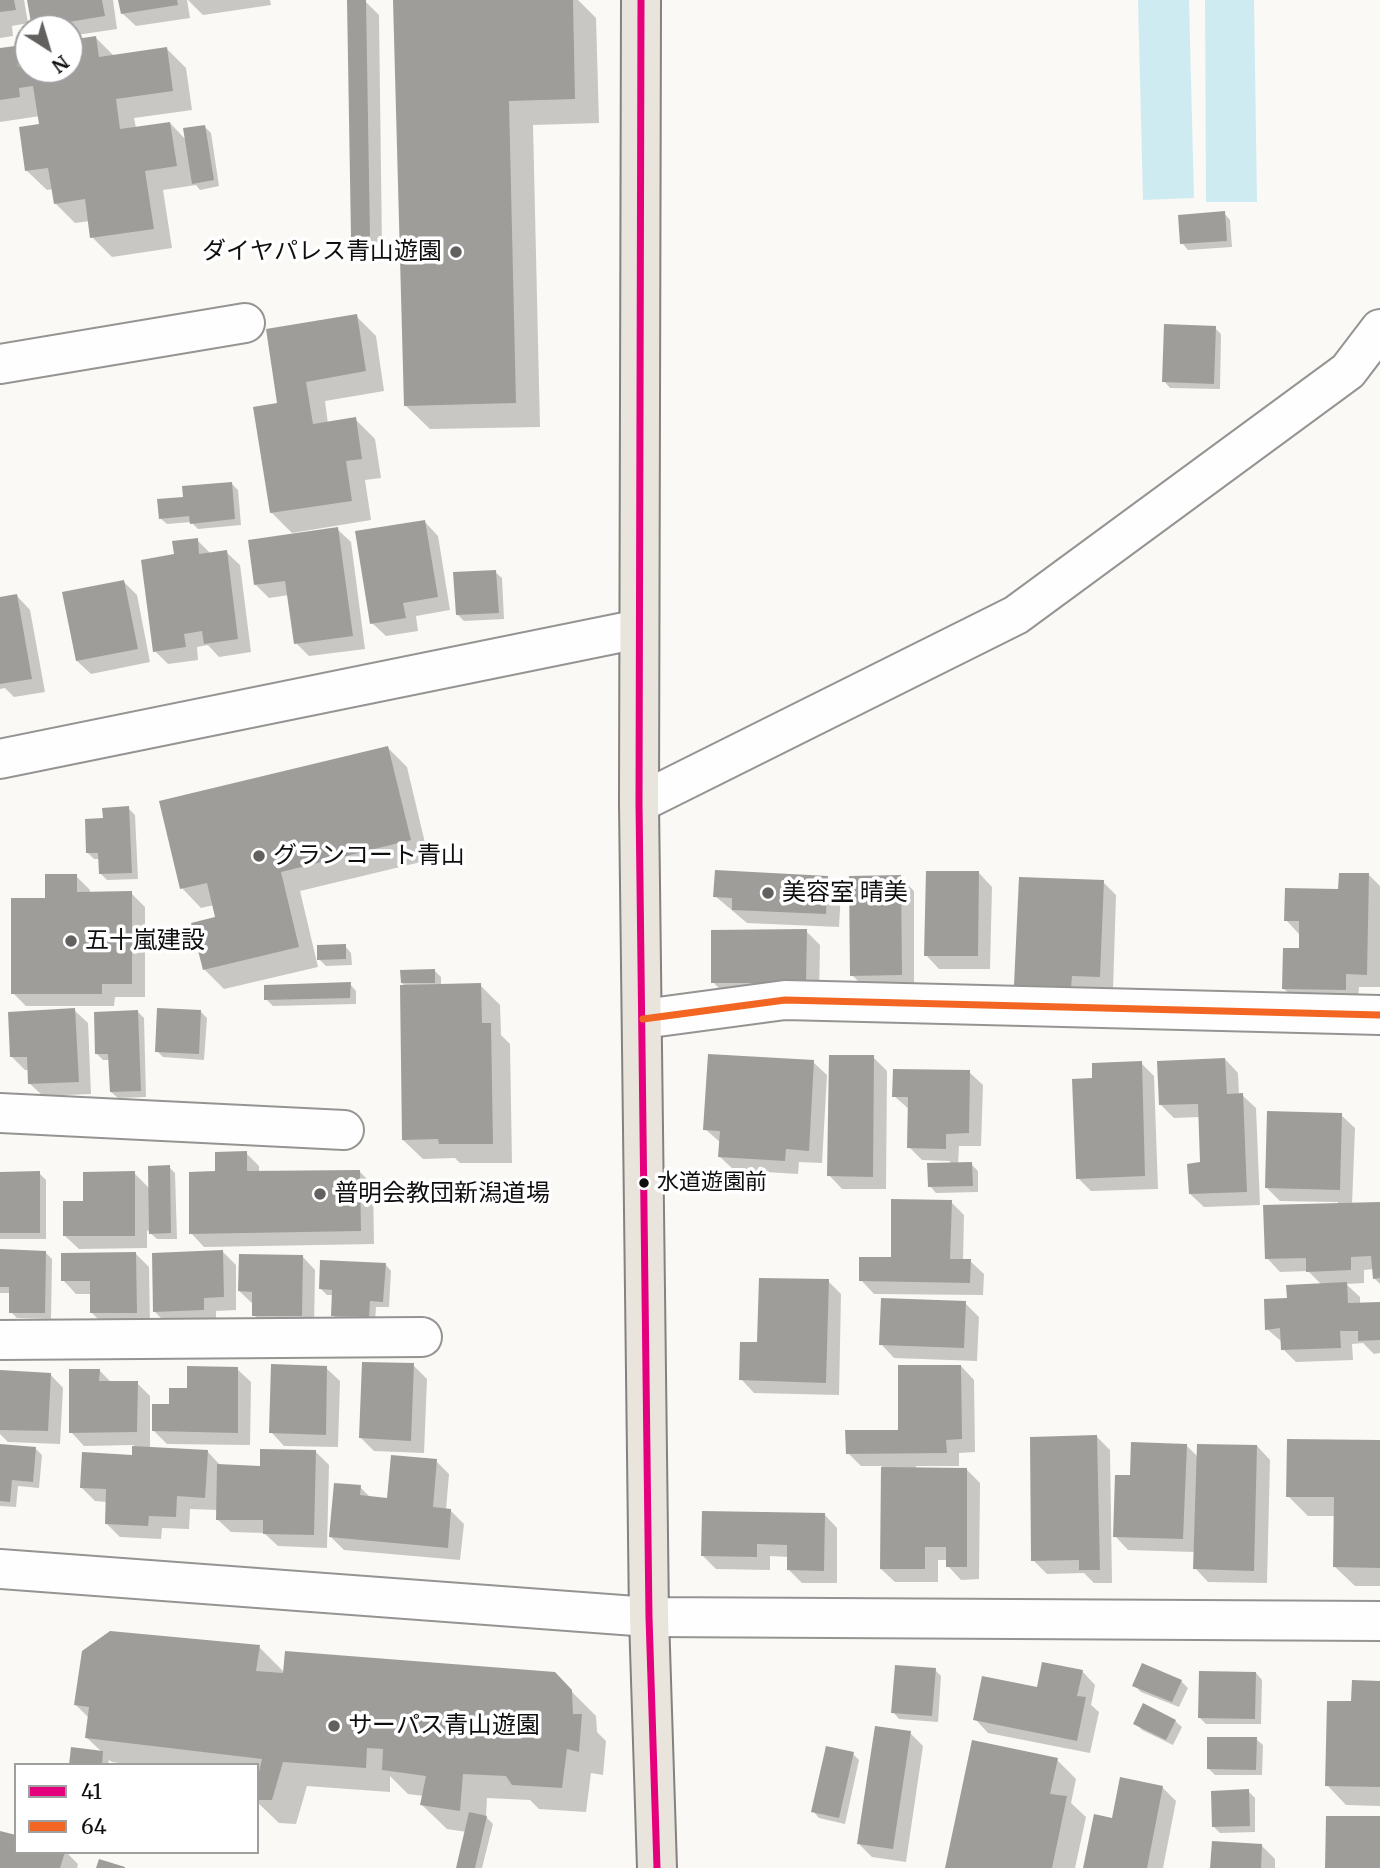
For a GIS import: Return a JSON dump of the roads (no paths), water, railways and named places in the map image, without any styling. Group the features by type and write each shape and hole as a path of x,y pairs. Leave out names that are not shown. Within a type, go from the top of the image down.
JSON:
{"main road":[{"path":"641,0 639,803 649,1617 657,1868"}],"street":[{"path":"0,364 245,323"},
{"path":"639,803 1016,615 1348,371 1380,329"},
{"path":"0,759 639,628"},
{"path":"643,1019 785,1000 1380,1015"},
{"path":"0,1113 344,1130"},
{"path":"0,1340 422,1337"},
{"path":"0,1569 649,1617 1380,1621"}],"water":[{"path":"1138,0 1189,0 1194,198 1143,200"},
{"path":"1205,0 1254,0 1257,202 1206,202"}],"place":[{"name":"ダイヤパレス青山遊園","path":"456,252"},
{"name":"グランコート青山","path":"259,856"},
{"name":"美容室 晴美","path":"768,893"},
{"name":"五十嵐建設","path":"71,941"},
{"name":"水道遊園前","path":"644,1183"},
{"name":"普明会教団新潟道場","path":"320,1194"},
{"name":"サーパス青山遊園","path":"334,1726"}]}
